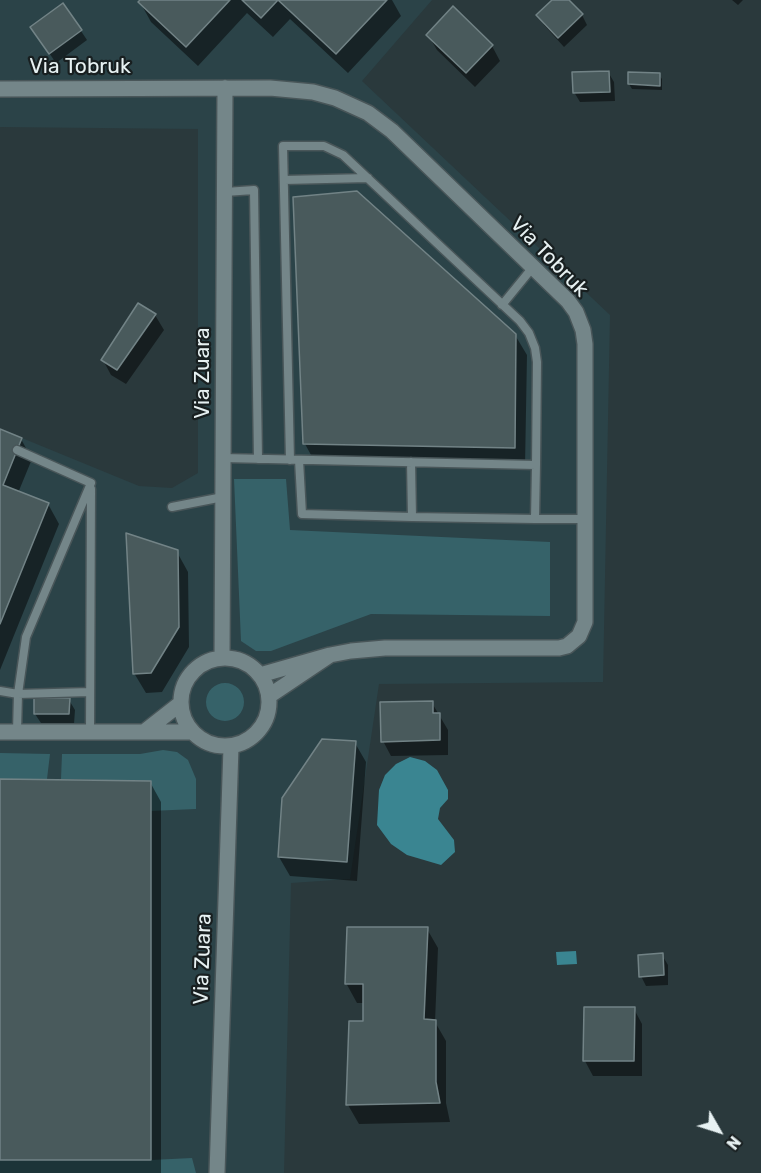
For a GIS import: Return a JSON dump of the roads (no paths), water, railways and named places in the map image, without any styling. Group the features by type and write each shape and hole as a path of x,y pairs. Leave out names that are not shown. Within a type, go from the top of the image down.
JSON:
{"street":[{"name":"Via Zuara","path":"222,658 225,88"},
{"name":"Via Tobruk","path":"0,89 270,88 314,92 335,98 368,114 392,131 571,305 580,322 585,339 585,622 579,636 567,646 558,648 358,650 260,675"},
{"name":"Via Tobruk","path":"269,696 330,656"},
{"path":"222,658 237,659 250,665 260,675 266,684 269,710 256,734 244,743 231,747 217,746 203,741 192,732 182,714 182,690 188,678 197,668 209,661 222,658"},
{"path":"144,732 181,703"},
{"path":"0,732 192,732"},
{"name":"Via Zuara","path":"218,1173 231,747"}],"lane":[{"path":"535,519 537,362 535,348 525,326 343,155 324,146 283,146 295,460 302,514 412,517 535,519 585,519"},
{"path":"284,180 368,178"},
{"path":"225,192 254,190 258,459"},
{"path":"502,305 532,267"},
{"path":"17,450 91,483"},
{"path":"223,458 536,465"},
{"path":"411,462 412,517"},
{"path":"90,731 91,483"},
{"path":"18,731 18,694 26,637 91,483"},
{"path":"172,507 223,497"},
{"path":"0,690 18,694 90,692"}]}
